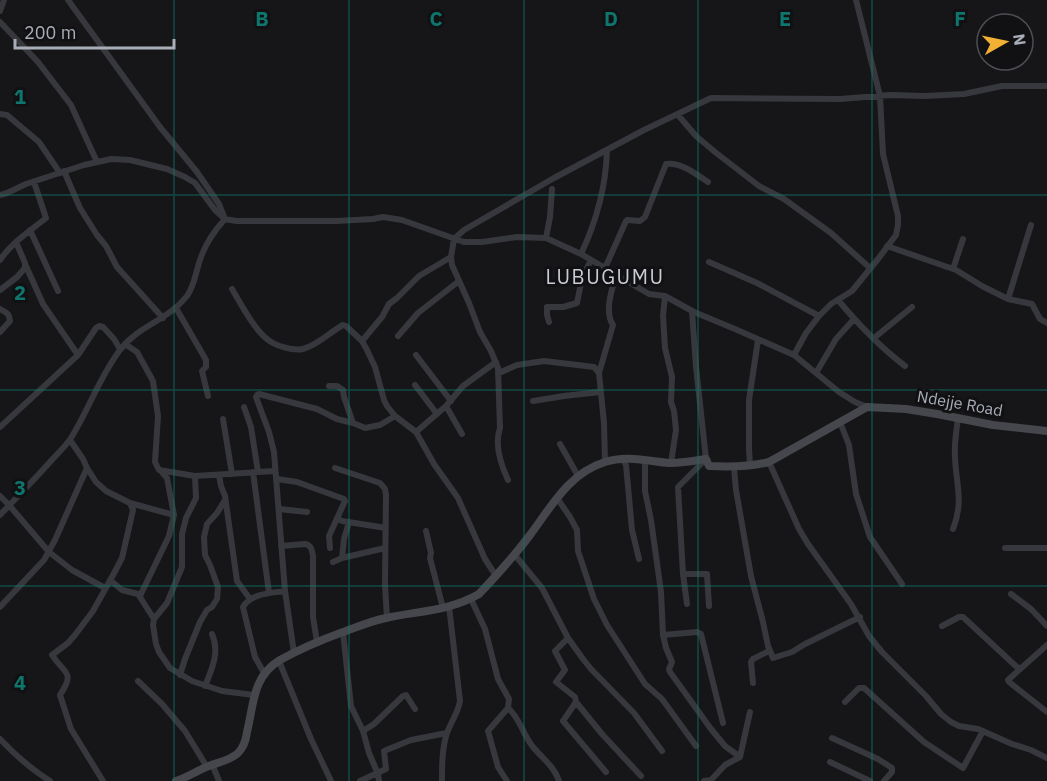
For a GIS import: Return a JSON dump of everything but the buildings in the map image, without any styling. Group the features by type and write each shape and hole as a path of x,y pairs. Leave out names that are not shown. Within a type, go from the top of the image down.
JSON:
{"street":[{"path":"0,11 4,0"},
{"path":"68,0 160,127 202,180 219,204 225,219"},
{"path":"794,355 819,316 831,304 852,291 896,235 898,225 898,216 883,154 880,96 856,0"},
{"path":"0,22 38,62 71,105 97,162"},
{"path":"508,480 498,442 499,373 452,265 454,239 464,230 554,178 711,98 840,99 925,96 964,94 1002,86 1047,86"},
{"path":"0,114 7,115 39,142 62,172 80,208 106,246 117,267 163,318"},
{"path":"678,115 696,136 759,186 784,199 831,233 870,268"},
{"path":"581,254 599,210 607,170 607,150"},
{"path":"0,195 62,172 97,162 111,159 130,160 167,169 195,183 215,210 225,219 236,221 346,220 383,217 402,220 464,242 517,237 546,238 581,254 650,294 665,296 692,311 794,355 855,402 867,407"},
{"path":"605,268 626,221 640,220 645,217 666,164 686,168 708,182"},
{"path":"0,260 7,250 46,218 34,182"},
{"path":"546,238 552,189"},
{"path":"0,515 70,440 104,375 133,334 163,318 176,308 192,288 201,257 210,239 225,219"},
{"path":"1008,299 1031,225"},
{"path":"30,230 58,291"},
{"path":"953,269 963,239"},
{"path":"16,242 43,304 78,355"},
{"path":"887,246 953,269 1008,299 1032,304 1040,319 1047,323"},
{"path":"362,341 382,317 389,304 419,276 451,257"},
{"path":"549,321 547,307 563,307 577,303 582,278 591,260"},
{"path":"709,262 757,283 819,316"},
{"path":"0,290 17,278 26,266"},
{"path":"605,462 599,373 613,325 610,320 609,297 616,275"},
{"path":"398,336 418,314 459,282"},
{"path":"232,289 257,328 268,340 285,348 302,349 343,325 362,341 375,367 384,400 394,416 416,432 434,464 458,498 485,558 496,576"},
{"path":"665,296 663,316 665,348 672,377 671,402 676,430 671,463"},
{"path":"838,300 854,319 905,366"},
{"path":"874,338 912,307"},
{"path":"176,308 206,360 206,366 202,371 208,396"},
{"path":"0,309 10,315 10,321 0,332"},
{"path":"692,311 706,459 709,466 734,468 769,462 867,407"},
{"path":"816,373 836,339 854,319"},
{"path":"0,427 78,355 96,328 101,326 123,346 137,352 153,381 158,416 155,462 159,470 168,478 174,515 169,536 141,596"},
{"path":"750,466 749,400 758,340"},
{"path":"416,355 451,401"},
{"path":"499,373 517,365 544,361 590,365 599,373"},
{"path":"416,432 446,406 463,386 496,362"},
{"path":"415,385 437,414"},
{"path":"329,386 337,386 344,390 344,397 353,423"},
{"path":"533,401 600,392"},
{"path":"294,653 285,591 274,452 256,397 259,394 292,402 365,428 381,425 394,416"},
{"path":"446,406 462,434"},
{"path":"244,407 251,427 269,593"},
{"name":"Ndejje Road","path":"867,407 906,409 993,425 1047,431"},
{"path":"223,419 232,474"},
{"path":"953,529 959,507 955,458 958,419"},
{"path":"840,422 849,445 856,494 870,537 902,584"},
{"path":"70,440 102,488 130,503 174,515"},
{"path":"560,444 578,476"},
{"path":"176,781 209,765 233,757 243,747 254,695 264,673 279,661 317,642 367,623 446,607 479,594 529,536 570,482 578,476 605,462 623,459 671,463 706,459"},
{"path":"623,459 626,465 632,530 639,559"},
{"path":"687,604 678,487 706,459"},
{"path":"645,460 645,491 661,592 663,635 672,659 669,669 711,729 725,746 740,757"},
{"path":"769,462 799,529 860,617 869,636 882,652 951,722 959,726 978,729 1047,758"},
{"path":"0,607 49,552 87,468"},
{"path":"335,468 383,486 386,495 387,618"},
{"path":"734,468 751,576 769,651 773,658 792,652 860,617"},
{"path":"159,470 195,476 275,471"},
{"path":"219,475 225,496 237,581 250,599"},
{"path":"154,619 167,603 182,567 182,534 186,518 196,498 195,476"},
{"path":"277,479 297,482 343,498 345,501 329,536 330,548"},
{"path":"0,496 49,552 72,570 105,588"},
{"path":"557,498 577,530 578,551 594,599 607,625 645,684 662,699 696,746"},
{"path":"180,675 200,622 217,599 218,587 205,555 204,537 207,525 225,500"},
{"path":"103,781 71,729 60,695 68,683 67,675 52,655 68,643 93,611 122,558 133,512 130,503"},
{"path":"279,509 307,512"},
{"path":"338,518 342,521 386,528"},
{"path":"342,558 344,538 349,522"},
{"path":"426,531 430,558 446,607 460,702 447,733 442,762 442,781"},
{"path":"281,546 305,544 311,548 317,642"},
{"path":"333,562 385,548"},
{"path":"1005,548 1047,549"},
{"path":"514,554 542,588 568,638 591,669 634,713 663,751"},
{"path":"683,574 707,574 710,606"},
{"path":"110,580 122,590 141,596 154,619 153,632 159,652 170,668 205,686 222,691 254,695"},
{"path":"264,673 255,657 244,604 250,599 285,591"},
{"path":"1011,594 1031,609 1047,626"},
{"path":"471,599 485,629 498,679 508,699 508,708 488,731 498,767 507,781"},
{"path":"942,626 958,617 963,617 1019,669"},
{"path":"343,632 351,706 363,731 378,777"},
{"path":"663,635 699,633 723,723"},
{"path":"205,686 214,659 216,643 212,634"},
{"path":"568,638 555,651 566,670 555,682 574,698 602,734 641,776"},
{"path":"1047,645 1008,679 1047,712"},
{"path":"753,683 751,662 769,651"},
{"path":"279,661 331,781"},
{"path":"138,681 162,704 184,731 219,781"},
{"path":"845,702 859,688 864,688 924,742 963,768 983,731"},
{"path":"363,731 406,695 416,709"},
{"path":"576,702 563,721 606,772"},
{"path":"508,708 514,713 534,749 554,770 559,781"},
{"path":"704,781 712,780 725,765 740,757 750,712"},
{"path":"360,781 378,777 386,769 384,751 411,740 447,733"},
{"path":"832,738 878,759 891,768 892,772 884,781"},
{"path":"0,739 15,755 50,781"},
{"path":"830,762 870,781"}],"district":[{"name":"LUBUGUMU","path":"605,277"}]}
